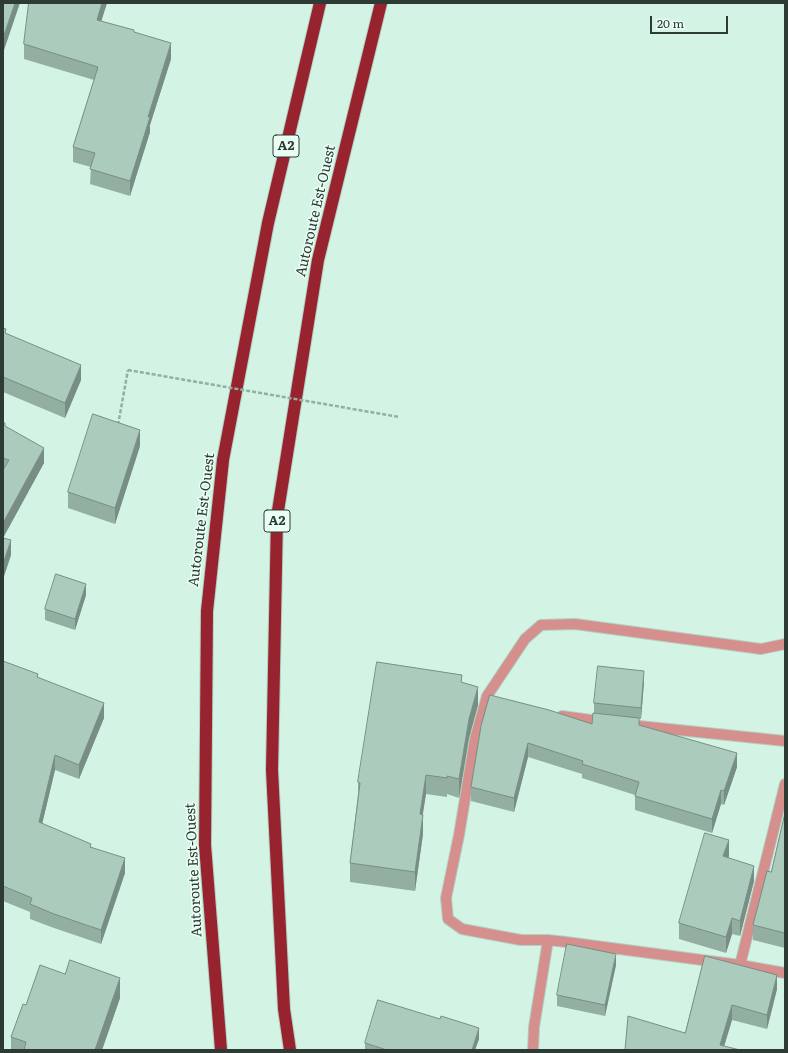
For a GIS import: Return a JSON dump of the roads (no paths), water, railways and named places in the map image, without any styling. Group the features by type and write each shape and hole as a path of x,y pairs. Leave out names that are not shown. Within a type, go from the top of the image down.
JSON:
{"highway":[{"name":"Autoroute Est-Ouest","path":"221,1050 205,845 207,611 225,452 268,223 320,3"},
{"name":"Autoroute Est-Ouest","path":"290,1050 284,1009 272,770 277,517 318,260 381,3"}],"street":[{"path":"785,644 761,649 575,624 541,625 525,639 490,697 474,739 459,835 446,898 448,919 462,929 521,940 548,940 785,972"},
{"path":"554,714 570,718 785,741"},
{"path":"740,965 785,784"},
{"path":"533,1050 534,1027 548,940"}]}
